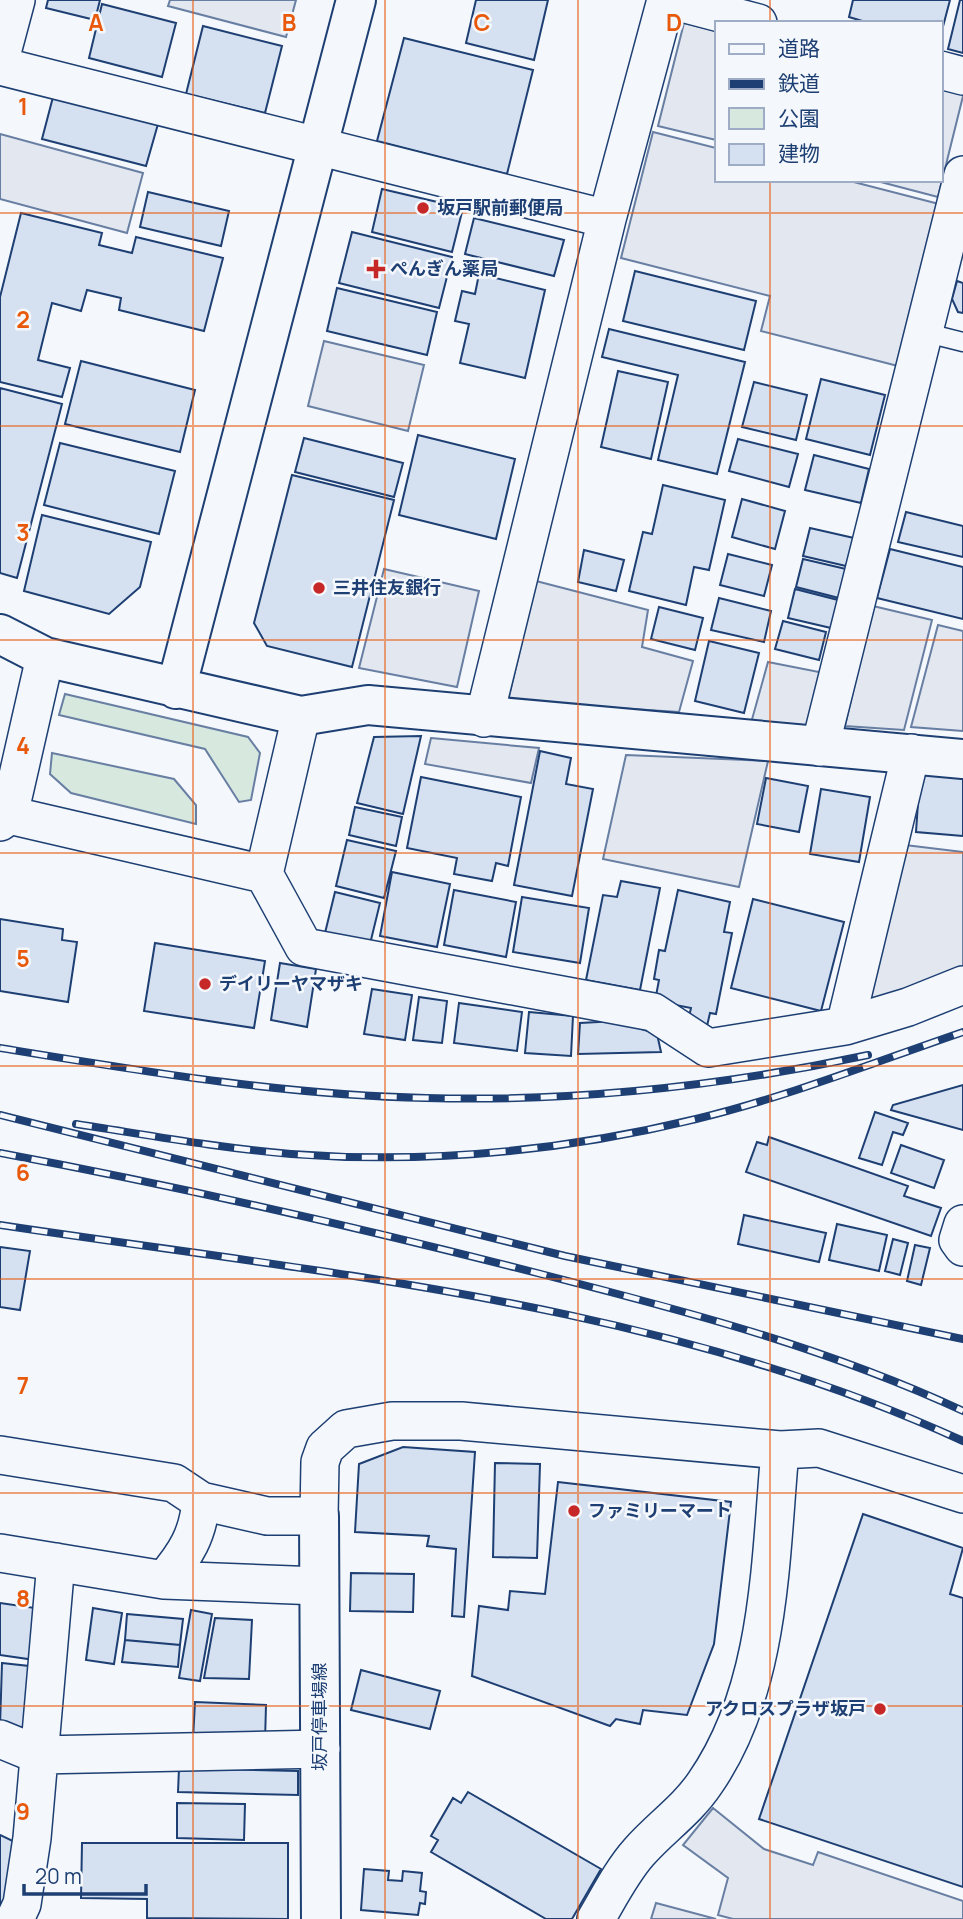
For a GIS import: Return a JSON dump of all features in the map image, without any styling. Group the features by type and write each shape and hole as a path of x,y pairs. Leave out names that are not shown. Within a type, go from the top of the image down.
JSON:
{"street":[{"path":"16,0 0,63 607,219"},
{"path":"176,689 356,0"},
{"path":"484,718 607,219 668,0 750,21"},
{"path":"942,71 963,76"},
{"path":"820,747 963,175"},
{"path":"0,634 45,657 301,716 368,705 484,718 963,759"},
{"path":"45,657 4,818 264,874"},
{"path":"301,716 264,874 304,947 653,1012 708,1048 845,1026 908,1007 963,985"},
{"path":"845,1026 911,753"},
{"path":"963,1224 958,1240 963,1247"},
{"path":"0,1455 174,1483 201,1501 267,1516 319,1516 320,1462 325,1448 346,1429 392,1421 461,1421 780,1450 819,1448 963,1494"},
{"path":"596,1919 639,1852 674,1819 704,1785 724,1752 749,1688 761,1637 780,1450"},
{"path":"164,1580 188,1553 199,1524 201,1501"},
{"name":"坂戸停車場線","path":"319,1516 321,1919"},
{"path":"0,1553 164,1580 319,1586"},
{"path":"15,1919 22,1904 30,1851 55,1562"},
{"path":"0,1739 39,1755 321,1749"}],"lane":[{"path":"923,332 963,342"}],"green space":[{"path":"65,694 248,737 260,753 251,800 239,802 205,749 59,715"},
{"path":"52,753 174,779 196,805 196,824 71,793 50,774"}],"shaded area":[{"path":"170,0 296,0 286,37 168,6"},
{"path":"684,23 715,31 715,140 658,126"},
{"path":"942,88 963,93 942,181"},
{"path":"653,132 715,148 715,182 854,182 939,204 898,366 761,331 770,296 621,258"},
{"path":"0,134 143,173 127,233 0,199"},
{"path":"881,182 942,182 938,197"},
{"path":"324,341 424,365 408,431 308,406"},
{"path":"384,569 479,591 457,687 359,668"},
{"path":"536,581 648,610 642,647 693,661 679,712 508,701"},
{"path":"873,606 932,620 904,730 845,726"},
{"path":"938,625 963,631 963,731 911,727"},
{"path":"768,662 824,673 812,728 751,723"},
{"path":"431,738 539,748 531,783 425,764"},
{"path":"626,755 768,761 739,887 603,859"},
{"path":"905,845 963,852 963,969 869,1002"},
{"path":"713,1808 764,1849 813,1865 818,1852 963,1901 963,1919 733,1919 718,1915 728,1878 683,1845"},
{"path":"656,1903 716,1919 651,1919"}],"building":[{"path":"48,0 100,0 95,20 46,8"},
{"path":"476,0 548,0 534,60 466,43"},
{"path":"853,0 950,0 942,30 942,21 862,21 849,17"},
{"path":"960,0 963,0 963,53 948,49"},
{"path":"102,4 176,23 162,77 89,58"},
{"path":"203,26 282,46 265,113 186,94"},
{"path":"404,38 533,70 507,174 377,141"},
{"path":"53,97 158,124 146,166 42,139"},
{"path":"382,189 463,208 452,252 372,232"},
{"path":"148,192 229,211 221,246 140,227"},
{"path":"21,213 102,233 99,245 132,253 136,237 223,258 204,331 119,310 121,298 87,290 81,311 52,303 38,360 70,368 62,397 0,382 0,297"},
{"path":"474,218 564,240 554,276 465,254"},
{"path":"352,232 452,257 439,308 339,283"},
{"path":"635,271 756,301 744,350 623,321"},
{"path":"479,274 545,290 525,378 460,363 469,324 455,321 462,291 475,294"},
{"path":"957,281 963,283 963,313 958,312 952,299"},
{"path":"337,288 437,312 427,355 327,331"},
{"path":"609,329 745,362 717,474 658,460 678,375 602,357"},
{"path":"81,361 195,390 180,452 65,424"},
{"path":"618,371 668,382 651,459 601,447"},
{"path":"821,379 885,395 870,455 806,439"},
{"path":"754,382 807,395 796,440 742,427"},
{"path":"0,388 62,404 17,578 0,573"},
{"path":"418,435 515,459 496,539 399,515"},
{"path":"304,438 403,463 394,497 295,472"},
{"path":"738,439 798,454 789,487 729,471"},
{"path":"60,443 175,471 159,534 44,505"},
{"path":"814,455 869,469 861,503 805,490"},
{"path":"292,475 394,500 352,667 267,646 254,623"},
{"path":"663,485 725,500 709,570 694,567 686,605 629,591 643,532 652,534"},
{"path":"742,499 785,511 775,549 732,537"},
{"path":"906,512 963,526 963,557 898,542"},
{"path":"42,515 151,542 140,587 109,614 24,591"},
{"path":"810,528 854,538 846,566 803,556"},
{"path":"890,549 963,567 963,619 877,598"},
{"path":"584,550 624,560 616,591 578,582"},
{"path":"728,554 772,565 764,596 720,585"},
{"path":"803,559 846,569 839,598 796,587"},
{"path":"795,589 838,600 831,628 788,618"},
{"path":"719,598 771,611 764,642 711,630"},
{"path":"659,607 703,618 695,650 651,639"},
{"path":"783,621 826,632 819,660 775,649"},
{"path":"709,641 759,653 744,713 695,701"},
{"path":"421,736 403,814 357,803 374,737"},
{"path":"540,751 571,758 566,784 593,789 572,896 514,885"},
{"path":"920,774 963,776 963,836 916,832"},
{"path":"421,777 521,797 508,866 496,863 492,881 454,874 457,858 407,848"},
{"path":"766,778 808,786 799,832 757,824"},
{"path":"821,789 870,797 859,862 810,854"},
{"path":"355,807 402,817 396,846 349,835"},
{"path":"347,840 396,851 384,898 336,886"},
{"path":"392,872 450,884 437,947 380,936"},
{"path":"621,881 660,888 640,990 586,980 603,895 617,897"},
{"path":"454,890 516,902 506,957 444,945"},
{"path":"678,890 730,902 724,932 732,933 716,1014 710,1013 707,1026 688,1021 691,1008 655,1001 659,980 654,979 659,950 665,951"},
{"path":"335,892 380,903 370,944 325,933"},
{"path":"522,897 589,908 580,963 513,952"},
{"path":"753,899 844,922 821,1011 731,988"},
{"path":"0,919 63,929 62,940 77,942 68,1002 0,991"},
{"path":"155,943 265,961 254,1028 144,1011"},
{"path":"280,963 316,969 307,1027 271,1020"},
{"path":"372,989 412,995 405,1040 364,1034"},
{"path":"419,997 447,1001 442,1043 413,1040"},
{"path":"459,1003 522,1012 517,1051 454,1043"},
{"path":"529,1012 573,1016 571,1056 525,1053"},
{"path":"617,1021 657,1034 661,1052 578,1054 580,1023"},
{"path":"963,1085 963,1130 891,1110 893,1105"},
{"path":"875,1112 908,1123 903,1135 893,1132 882,1165 859,1158"},
{"path":"769,1137 908,1186 904,1196 941,1208 931,1236 746,1172 757,1142 767,1145"},
{"path":"901,1145 944,1160 934,1188 891,1173"},
{"path":"744,1215 826,1233 819,1262 738,1244"},
{"path":"837,1224 887,1235 879,1271 829,1260"},
{"path":"893,1239 908,1243 900,1275 885,1271"},
{"path":"915,1245 930,1248 921,1285 907,1281"},
{"path":"0,1247 30,1251 20,1310 0,1307"},
{"path":"403,1447 475,1452 464,1617 452,1616 456,1549 427,1546 429,1536 355,1532 359,1464"},
{"path":"495,1463 540,1464 537,1558 493,1557"},
{"path":"558,1482 731,1502 714,1644 687,1715 643,1710 640,1724 616,1719 610,1726 472,1676 479,1606 508,1610 510,1591 545,1594"},
{"name":"アクロスプラザ坂戸","path":"863,1514 963,1548 950,1594 963,1598 963,1887 759,1819"},
{"path":"351,1573 414,1574 413,1612 350,1611"},
{"path":"0,1603 42,1609 35,1660 0,1655"},
{"path":"93,1608 122,1613 114,1664 86,1660"},
{"path":"191,1610 212,1614 200,1681 179,1678"},
{"path":"127,1614 183,1619 180,1645 125,1640"},
{"path":"215,1618 252,1620 249,1679 204,1678"},
{"path":"125,1640 180,1645 178,1667 122,1662"},
{"path":"2,1663 38,1667 30,1729 0,1726"},
{"path":"361,1670 440,1691 430,1729 351,1710"},
{"path":"195,1702 266,1705 265,1742 193,1739"},
{"path":"179,1768 298,1771 298,1795 178,1792"},
{"path":"468,1792 601,1869 572,1919 546,1919 431,1852 438,1840 431,1836 453,1798 461,1803"},
{"path":"177,1803 245,1804 244,1840 177,1838"},
{"path":"0,1835 17,1843 8,1894 0,1910"},
{"path":"82,1843 288,1843 288,1919 147,1918 147,1899 81,1898"},
{"path":"364,1869 389,1871 388,1880 402,1881 403,1871 422,1873 420,1891 426,1892 425,1904 420,1903 418,1915 361,1910"}],"railway":[{"path":"76,1124 210,1145 342,1157 444,1156 546,1147 646,1130 730,1110 797,1090 963,1032"},
{"path":"0,1048 266,1087 372,1096 482,1099 648,1090 759,1075 868,1055"},
{"path":"0,1115 565,1256 963,1339"},
{"path":"0,1153 339,1224 649,1302 860,1368 963,1411"},
{"path":"0,1225 368,1278 611,1324 731,1356 848,1394 963,1441"}],"place":[{"name":"坂戸駅前郵便局","path":"423,208"},
{"name":"ぺんぎん薬局","path":"376,269"},
{"name":"三井住友銀行","path":"319,588"},
{"name":"デイリーヤマザキ","path":"205,984"},
{"name":"ファミリーマート","path":"574,1511"},
{"name":"アクロスプラザ坂戸","path":"880,1709"}]}
